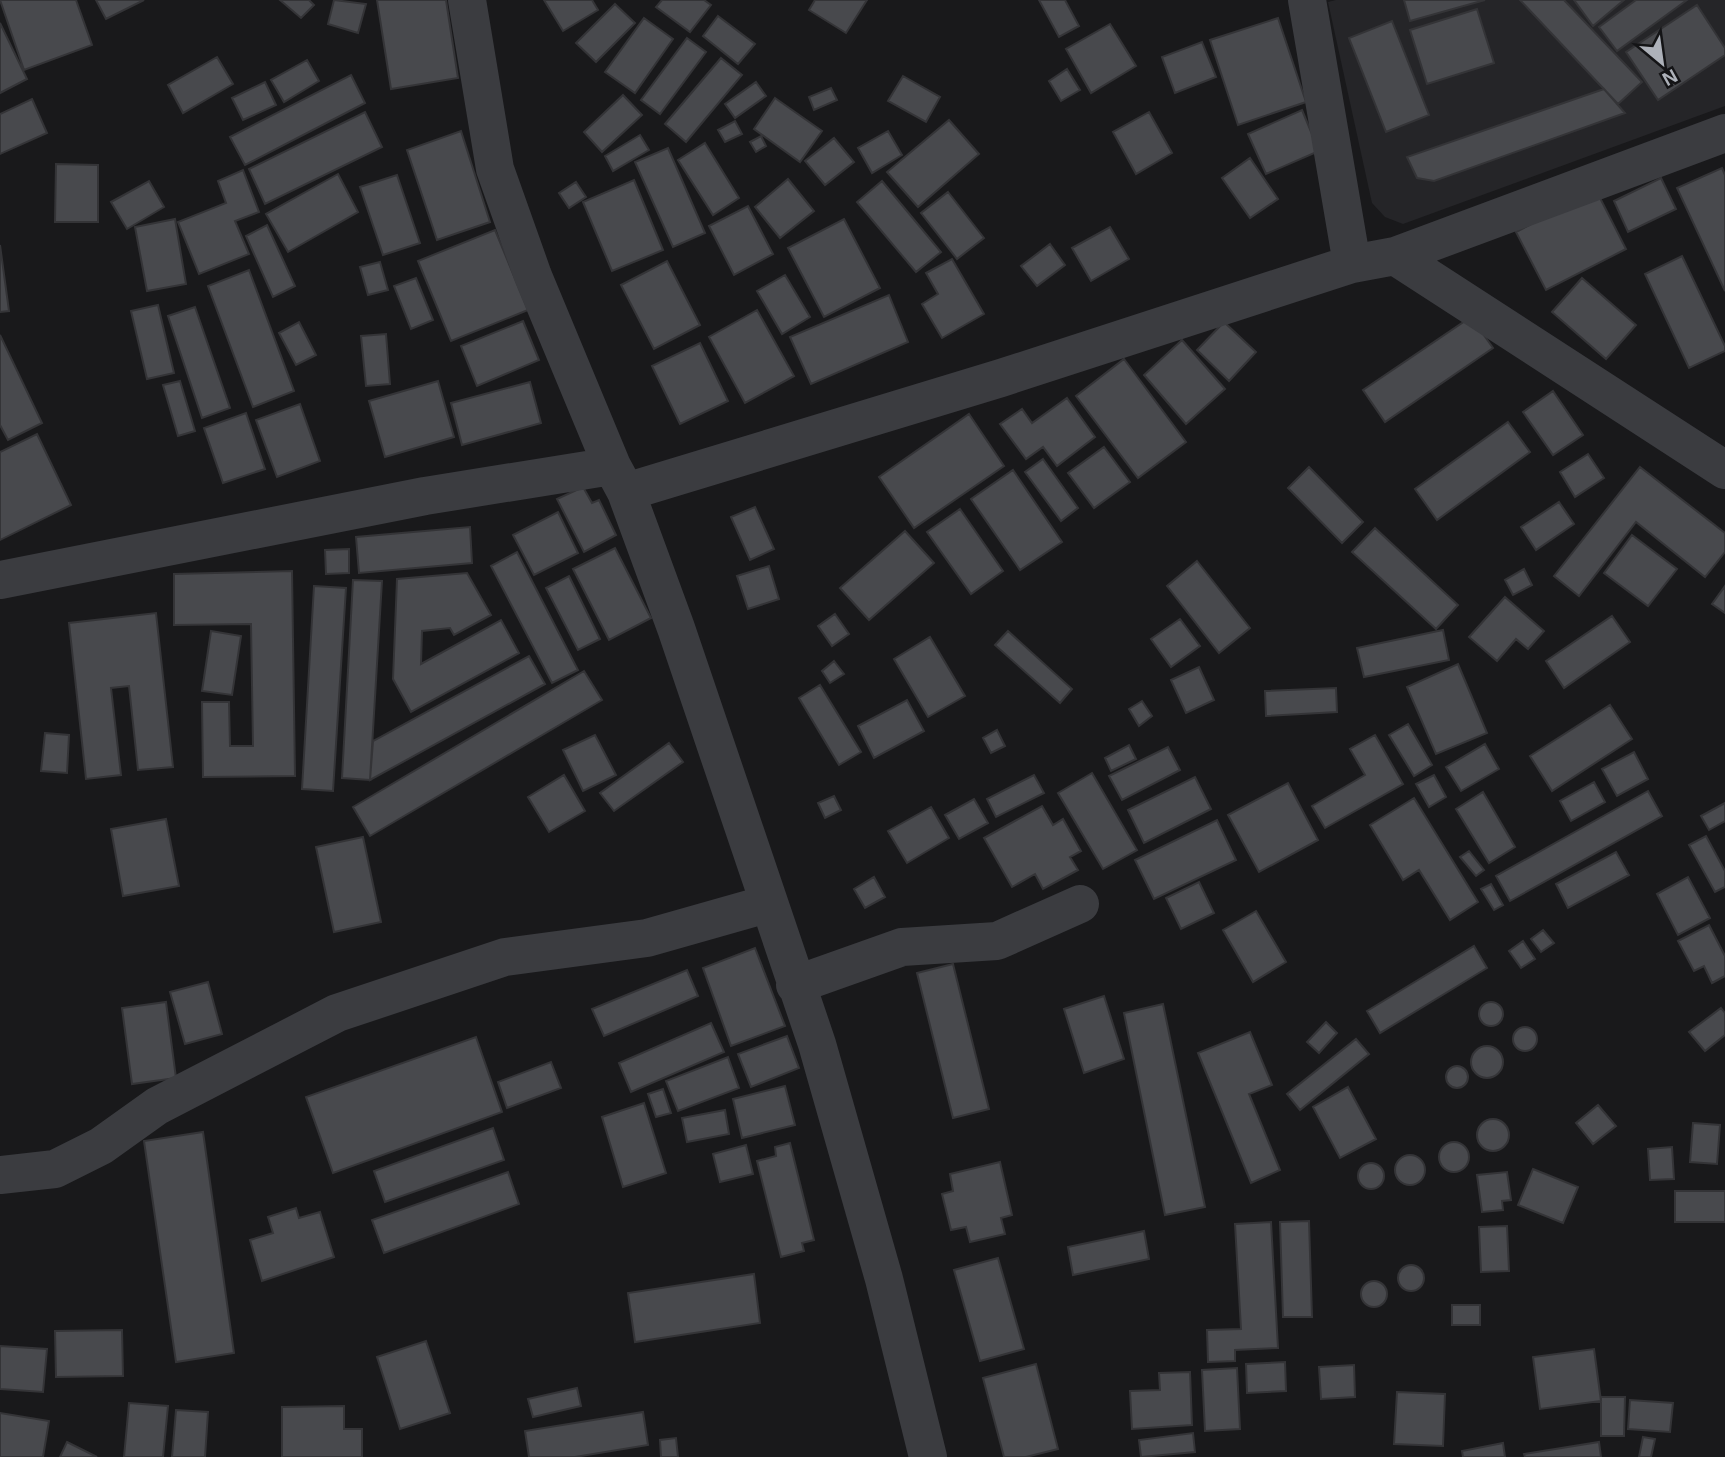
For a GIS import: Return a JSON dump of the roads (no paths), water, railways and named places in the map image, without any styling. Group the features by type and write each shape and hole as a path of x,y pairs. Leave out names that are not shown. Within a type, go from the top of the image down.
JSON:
{"street":[{"path":"467,0 495,169 533,276 619,479 745,827 767,904 817,1044 881,1265 928,1457"},
{"path":"1307,0 1352,264"},
{"path":"0,580 425,496 619,479 1001,378 1352,264 1395,256 1725,133"},
{"path":"1395,256 1725,470"},
{"path":"0,1175 55,1169 101,1146 157,1106 337,1013 505,957 647,938 767,904"},
{"path":"795,985 902,947 997,941 1080,904"}]}
